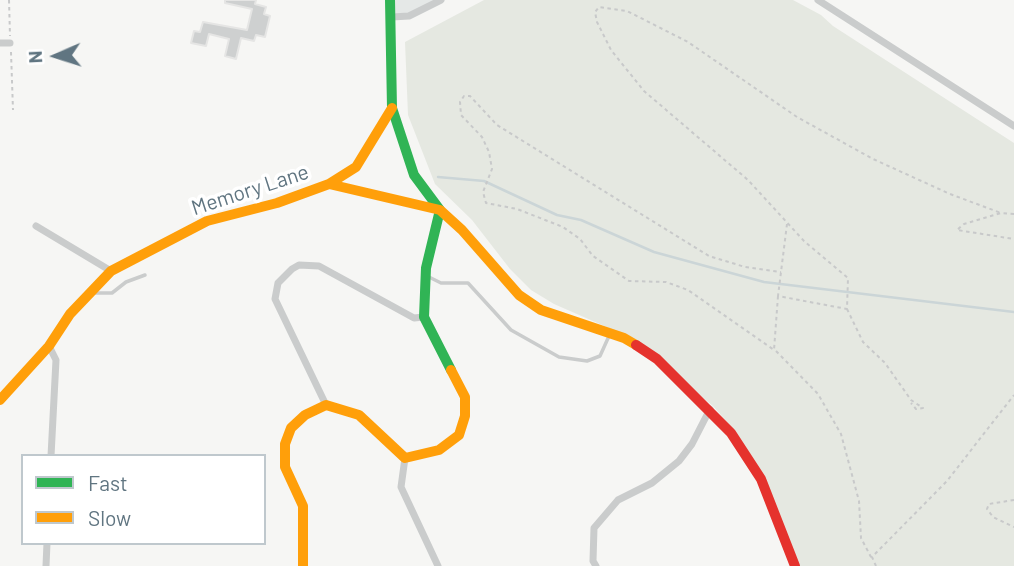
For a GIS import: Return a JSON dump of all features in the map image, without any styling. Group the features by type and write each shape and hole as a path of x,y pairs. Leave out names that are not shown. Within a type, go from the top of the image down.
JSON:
{"street":[{"path":"390,0 391,108 414,175 440,210 462,230 519,295 541,310 624,338 657,359 710,409 731,433 761,479 795,566"},
{"path":"392,17 410,16 441,0"},
{"path":"818,0 831,3 1014,126"},
{"path":"0,43 10,43"},
{"name":"Memory Lane","path":"0,400 49,346 69,314 111,271 207,222 277,203 329,184 356,167 391,108"},
{"path":"329,184 440,210"},
{"path":"405,458 439,450 459,435 466,416 465,397 424,317 425,275 440,210"},
{"path":"36,226 111,271"},
{"path":"326,405 275,299 278,283 292,269 299,265 319,266 414,318 424,317"},
{"path":"49,346 56,360 51,454"},
{"path":"303,566 303,506 285,467 285,444 291,428 304,415 326,405 359,415 405,458"},
{"path":"596,566 593,561 594,528 618,500 652,483 679,461 692,444 710,409"},
{"path":"405,458 401,487 438,566"},
{"path":"46,566 47,545"}],"lane":[{"path":"90,292 112,293 127,282 145,275"},
{"path":"425,275 441,283 468,283 511,330 559,358 587,361 600,356 610,334"}],"path":[{"path":"9,0 13,110"},
{"path":"911,403 916,410 923,408 911,400 886,363 863,342 847,309 848,286 844,274 787,224 748,180 645,91 618,61 597,22 595,12 599,7 627,11 688,42 797,117 873,159 950,194 1001,213 1014,214"},
{"path":"782,274 709,256 497,125 476,100 464,96 460,102 461,114 482,137 489,152 492,169 483,192 486,202 517,209 572,232 593,257 629,281 666,282 688,290 774,350 818,394 841,434 859,501 861,538 872,559"},
{"path":"1001,213 964,224 957,230 1014,239"},
{"path":"774,350 787,224"},
{"path":"778,294 847,309"},
{"path":"876,566 872,557 947,481 1014,394"},
{"path":"1014,500 989,504 987,509 993,517 1014,527"}],"shaded area":[{"path":"390,0 440,0 409,16 392,17"},
{"path":"484,0 793,0 821,15 833,26 1014,143 1014,566 799,566 765,478 734,430 713,406 625,335 554,304 531,290 510,269 472,220 435,184 408,115 405,42"}],"building":[{"path":"225,0 256,0 255,4 266,7 264,14 270,16 265,37 256,35 254,41 241,38 236,59 225,56 229,39 209,34 206,46 191,43 194,31 200,32 203,22 247,30 252,9 225,3"}],"waterway":[{"path":"438,177 484,181 557,215 581,220 654,252 764,282 1014,312"}],"traffic: fast":[{"path":"390,0 392,108 414,175 440,210 426,268 424,317 451,370"}],"traffic: slow":[{"path":"0,400 49,346 70,314 111,271 207,221 277,203 329,184 356,167 392,108"},
{"path":"329,184 440,210 462,230 519,295 541,310 624,338 636,345"},
{"path":"303,566 303,506 285,467 285,444 291,428 305,415 326,405 359,415 405,458 439,450 459,435 465,416 465,397 451,370"}],"traffic: jam":[{"path":"636,345 657,359 731,433 761,479 795,566"}]}
